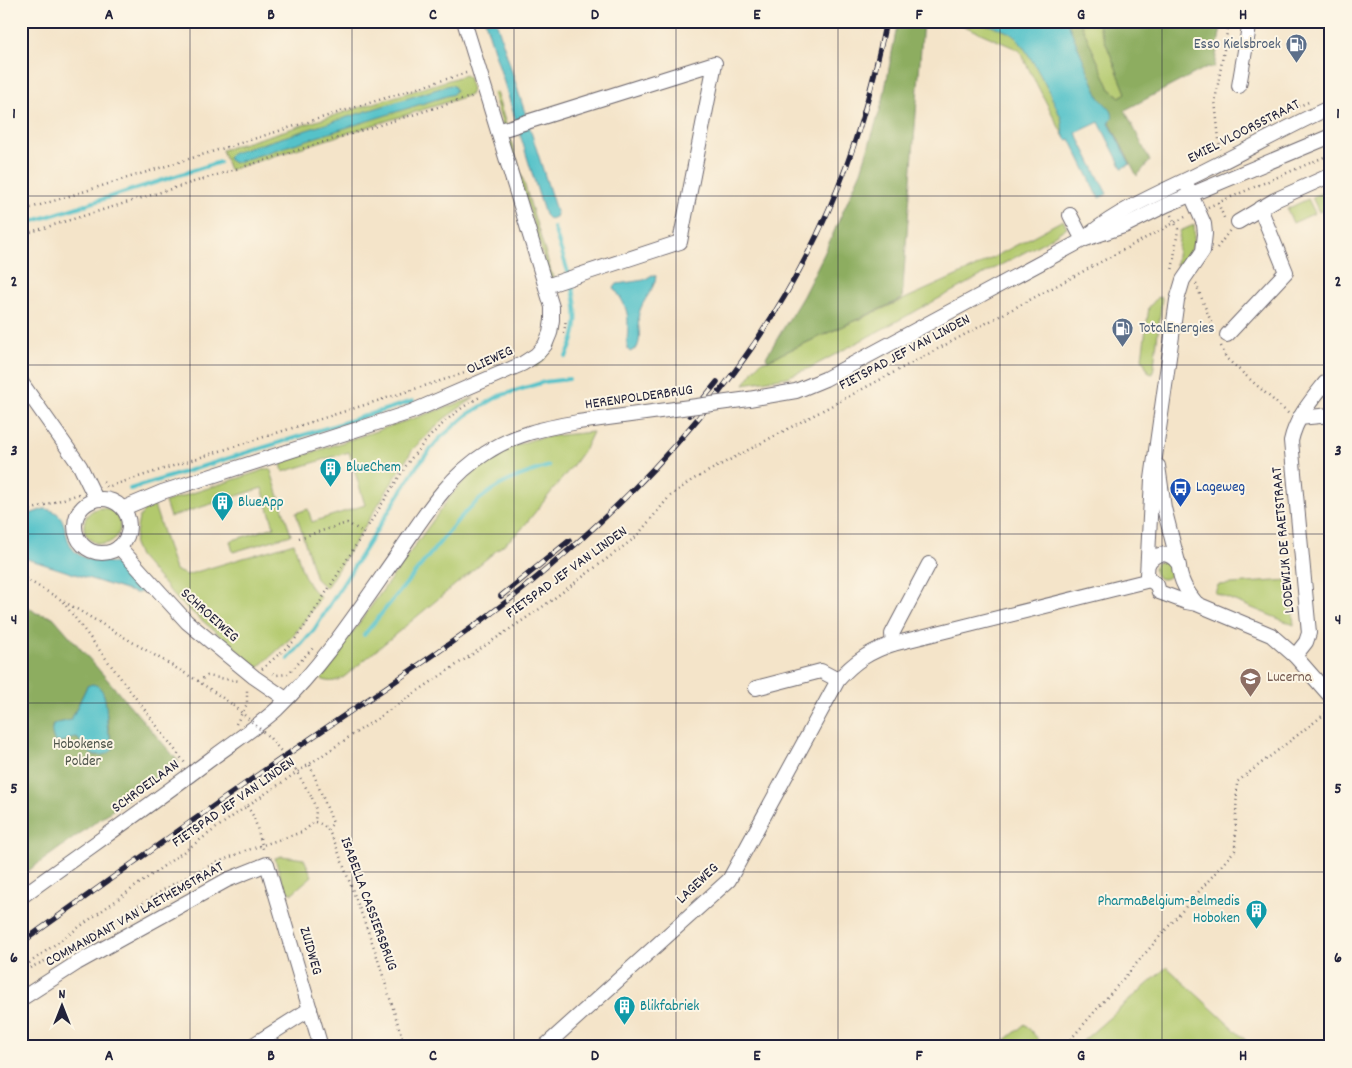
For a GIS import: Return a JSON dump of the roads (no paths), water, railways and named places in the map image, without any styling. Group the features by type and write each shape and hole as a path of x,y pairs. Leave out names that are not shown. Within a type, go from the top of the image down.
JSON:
{"street":[{"name":"OLIEWEG","path":"124,508 162,492 411,412 522,364 536,355 545,345 550,333 552,306 464,21"},
{"path":"1239,86 1250,21"},
{"path":"498,130 715,64 680,242 546,286"},
{"name":"EMIEL VLOORSSTRAAT","path":"1154,582 1147,575 1150,497 1157,436 1177,300 1182,280 1203,252 1205,234 1204,224 1186,181 1331,106"},
{"path":"1191,194 1331,136"},
{"path":"1232,222 1331,175"},
{"name":"HERENPOLDERBRUG","path":"1083,240 1110,218 1186,181"},
{"name":"HERENPOLDERBRUG","path":"286,699 303,682 340,634 436,499 460,472 486,452 529,432 578,422 796,391 825,378 1083,240 1124,226 1191,194"},
{"path":"1221,337 1286,272 1260,208"},
{"path":"1070,215 1083,240"},
{"name":"LODEWIJK DE RAETSTRAAT","path":"1295,656 1306,642 1309,633 1291,441 1299,418 1325,383 1331,380"},
{"path":"21,382 80,466 96,499"},
{"path":"1299,418 1331,415"},
{"name":"EMIEL VLOORSSTRAAT","path":"1156,450 1164,508 1178,568 1186,591 1197,604"},
{"path":"96,499 108,499 124,508 130,526 128,535 119,547 107,553 97,553 88,550 81,543 76,535 75,525 76,516 81,508 96,499"},
{"name":"SCHROEIWEG","path":"119,547 187,622 259,672 286,699"},
{"path":"1148,564 1152,558 1162,554 1171,556 1178,568 1176,580 1170,585 1154,582"},
{"path":"893,644 892,634 929,564"},
{"path":"1154,582 1158,592 1197,604 1271,635 1295,656 1331,696"},
{"name":"LAGEWEG","path":"544,1047 729,880 838,680 848,668 867,654 893,644 1154,582"},
{"path":"756,688 821,671 838,680"},
{"name":"SCHROEILAAN","path":"21,897 195,771 275,710 286,699"},
{"name":"COMMANDANT VAN LAETHEMSTRAAT","path":"21,999 77,963 227,880 267,864"},
{"name":"ZUIDWEG","path":"267,864 321,1047"},
{"path":"250,1047 310,1009"}],"water":[{"path":"485,21 496,21 557,214 556,217 549,219 545,215"},
{"path":"976,21 1067,21 1099,97 1112,112 1113,116 1109,123 1130,164 1122,168 1099,122 1076,133 1107,194 1099,198 1070,139 1067,140 1065,138 1061,118 1047,88 1021,43 1006,31"},
{"path":"450,85 454,86 456,90 453,94 234,163 228,159 230,154"},
{"path":"652,275 656,276 655,281 639,313 639,343 637,348 630,352 627,349 628,317 624,304 614,288 617,284 644,280"},
{"path":"44,509 57,513 61,517 68,540 76,552 87,559 120,566 130,574 144,591 135,593 21,557 21,517"},
{"path":"92,684 102,690 106,703 108,730 113,749 103,755 91,754 77,738 55,742 52,733 54,724 71,720 87,686"}],"waterway":[{"path":"21,225 220,162"},
{"path":"554,228 569,275"},
{"path":"566,357 573,339 576,320 571,282"},
{"path":"288,659 314,630 417,466 439,439 467,415 499,396 544,382 569,379"},
{"path":"130,489 413,401"},
{"path":"364,635 470,508 500,485 549,466"}],"railway":[{"path":"21,943 233,792 497,609 571,549 659,463 737,368 772,317 802,264 839,186 855,140 869,93 886,21"},
{"path":"690,415 717,382"},
{"path":"501,596 569,541"}],"place":[{"name":"Esso Kielsbroek","path":"1297,64"},
{"name":"TotalEnergies","path":"1123,348"},
{"name":"BlueChem","path":"330,487"},
{"name":"Lageweg","path":"1180,507"},
{"name":"BlueApp","path":"222,522"},
{"name":"Lucerna","path":"1251,697"},
{"name":"PharmaBelgium-Belmedis Hoboken","path":"1256,930"},
{"name":"Blikfabriek","path":"624,1026"}],"park label":[{"name":"Hobokense Polder","path":"83,754"}]}
